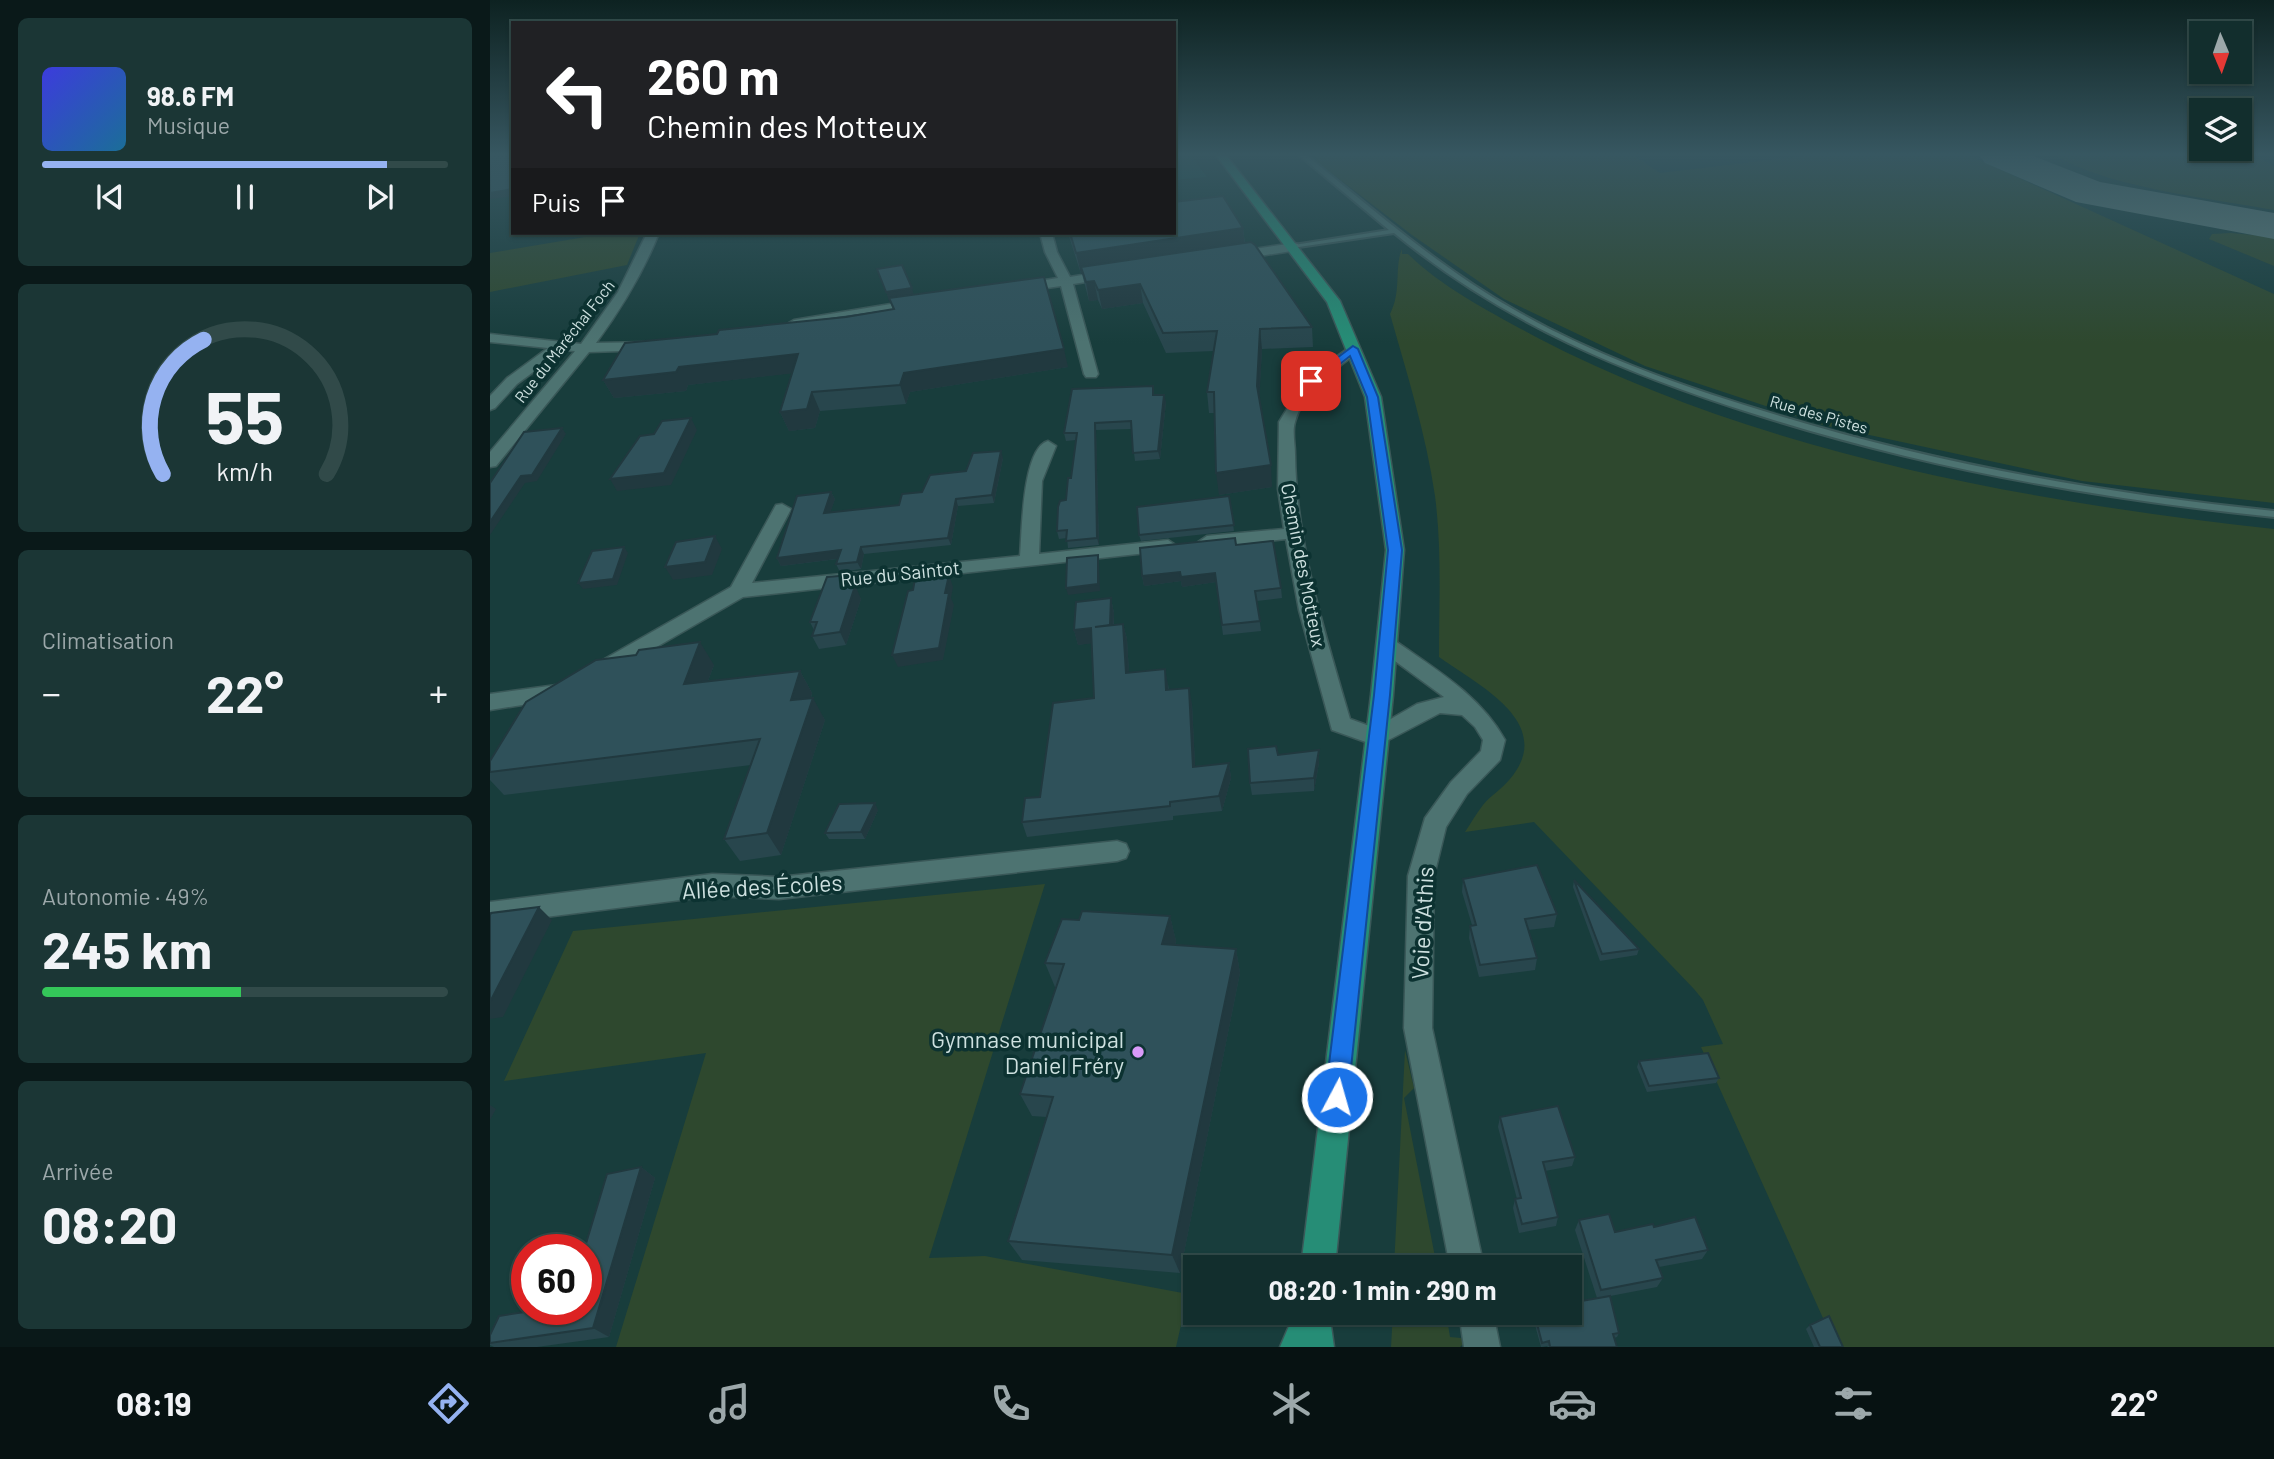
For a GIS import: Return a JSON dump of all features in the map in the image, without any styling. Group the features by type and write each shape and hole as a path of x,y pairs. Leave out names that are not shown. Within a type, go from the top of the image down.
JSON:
{"main road":[{"path":"1271,218 1333,302 1373,397 1395,550 1387,645 1319,1255"}],"street":[{"name":"Rue du Maréchal Foch","path":"490,462 583,348 629,285 645,256 652,235"},
{"path":"1047,235 1051,252 1066,281 1091,374"},
{"path":"1225,258 1294,247"},
{"path":"1010,289 1132,271"},
{"path":"779,326 942,300"},
{"path":"490,338 583,348 663,345"},
{"path":"490,405 512,381 561,346"},
{"name":"Chemin des Motteux","path":"1353,349 1311,381 1287,422 1287,489 1309,611 1340,724 1377,738"},
{"path":"1029,559 1034,481 1048,446"},
{"path":"738,591 782,509"},
{"name":"Rue du Saintot","path":"490,702 563,693 738,591 1294,533"},
{"name":"Voie d'Athis","path":"1387,645 1448,688 1480,717 1494,740 1492,754 1459,788 1434,825 1421,876 1418,1028 1465,1255"},
{"path":"1377,738 1426,707 1447,703 1469,709"},
{"name":"Allée des Écoles","path":"490,913 712,885 779,888 1118,851"},
{"path":"1478,1325 1482,1347"}],"lane":[{"name":"Rue des Pistes","path":"1380,218 1458,279 1508,310 1575,344 1676,386 1844,438 2003,476 2157,501 2274,514"},
{"path":"1294,247 1396,231"}],"green space":[{"path":"1390,218 2106,218 2274,294 2274,503 2082,481 1823,425 1645,366 1504,299"},
{"path":"2212,234 2274,237 2274,266 2209,239"},
{"path":"597,235 639,235 627,265 490,292 490,253"},
{"path":"1402,249 1402,254 1408,254 1453,289 1536,337 1621,377 1710,412 1802,442 1991,487 2086,504 2274,529 2274,1347 1836,1347 1701,1047 1723,1044 1703,1000 1534,822 1465,832 1483,805 1510,779 1522,759 1524,740 1518,723 1507,708 1491,693 1439,657 1439,557 1435,496 1421,427 1390,314 1396,297 1398,264"},
{"path":"1045,884 929,1258 985,1256 1183,1293 1183,1316 1176,1347 616,1347 706,1053 504,1081 573,931"},
{"path":"1405,1050 1414,1088 1404,1098 1435,1255 1395,1255"},
{"path":"1392,1325 1448,1325 1450,1337 1461,1338 1463,1344 1460,1347 1391,1347"}],"building":[{"path":"1176,218 1237,218 1243,228 1076,253 1071,235 1176,235"},
{"path":"1251,242 1312,327 1260,329 1257,386 1271,465 1216,473 1214,392 1207,392 1217,331 1163,333 1140,284 1098,290 1094,281 1086,282 1081,267"},
{"path":"902,265 912,288 886,292 877,269"},
{"path":"1044,277 1064,349 904,373 900,385 812,392 807,409 780,412 798,354 679,367 676,372 603,380 625,343 846,317 894,309 889,298"},
{"path":"1153,386 1153,395 1164,395 1158,451 1133,453 1131,421 1095,423 1097,538 1066,541 1067,530 1057,531 1058,507 1060,501 1066,500 1077,433 1064,433 1072,389"},
{"path":"691,418 664,473 610,479 640,436 654,434 662,421"},
{"path":"562,428 532,475 521,476 490,522 490,483 524,432"},
{"path":"1001,451 992,495 956,499 948,538 861,547 857,562 836,564 841,550 777,558 797,496 831,492 824,513 899,505 902,494 922,492 930,475 966,471 973,453"},
{"path":"1229,496 1234,525 1139,535 1137,507"},
{"path":"715,536 705,562 665,567 676,542"},
{"path":"1235,538 1236,545 1273,541 1281,588 1255,591 1260,621 1222,625 1215,573 1181,577 1180,572 1142,576 1140,548"},
{"path":"624,547 613,579 578,583 592,551"},
{"path":"1098,555 1098,584 1066,588 1067,558"},
{"path":"851,575 848,587 855,586 840,632 812,636 817,622 810,622 827,577"},
{"path":"949,575 945,593 949,593 939,648 892,655 908,591 913,590 915,579"},
{"path":"1111,598 1110,625 1095,627 1123,624 1126,673 1165,669 1166,690 1189,688 1193,767 1229,763 1219,796 1170,802 1170,806 1022,822 1025,798 1040,797 1053,703 1094,698 1091,628 1074,630 1076,602"},
{"path":"700,642 684,684 800,671 791,700 813,698 767,833 724,839 760,739 490,772 490,761 526,702 596,660 636,655 639,650"},
{"path":"1276,746 1278,755 1319,750 1314,778 1250,783 1248,749"},
{"path":"875,803 861,832 825,833 839,804"},
{"path":"1537,865 1557,914 1525,919 1537,958 1480,965 1470,926 1476,925 1463,879"},
{"path":"1574,880 1639,949 1602,954"},
{"path":"539,907 490,1002 491,913"},
{"name":"Gymnase municipal Daniel Fréry","path":"1082,911 1170,916 1162,944 1236,949 1172,1255 1008,1241 1053,1097 1020,1094 1064,964 1045,963 1062,919 1079,920"},
{"path":"1708,1053 1719,1078 1649,1086 1639,1061"},
{"path":"1558,1106 1575,1157 1543,1162 1558,1217 1522,1224 1515,1199 1521,1198 1500,1117"},
{"path":"641,1167 602,1298 602,1234 589,1234 607,1174"},
{"path":"1609,1214 1615,1232 1653,1224 1654,1227 1695,1217 1708,1250 1656,1260 1663,1278 1601,1290 1579,1220"},
{"path":"1610,1296 1619,1333 1613,1334 1617,1347 1550,1347 1549,1341 1542,1343 1537,1325 1582,1325 1582,1301"},
{"path":"511,1314 511,1325 594,1325 593,1328 490,1343 490,1335 499,1316"},
{"path":"1829,1316 1843,1347 1820,1347 1810,1325"}],"taxiway":[{"path":"2229,218 2274,226"}],"place":[{"name":"Gymnase municipal Daniel Fréry","path":"1138,1052"}],"route":[{"path":"1311,381 1353,349 1373,397 1395,550 1382,695 1337,1097"}]}
